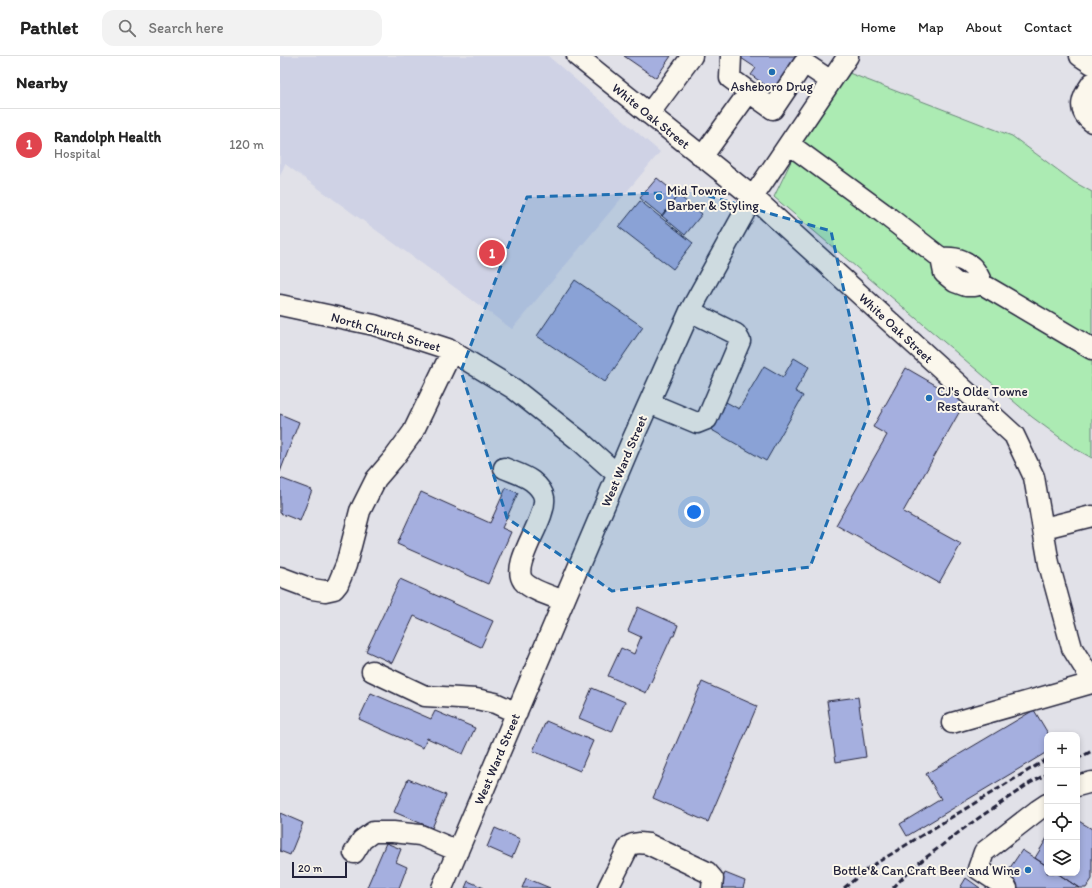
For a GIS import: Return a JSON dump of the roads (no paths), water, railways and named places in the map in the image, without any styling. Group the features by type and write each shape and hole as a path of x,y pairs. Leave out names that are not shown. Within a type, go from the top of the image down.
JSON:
{"street":[{"name":"White Oak Street","path":"577,56 753,197 1014,436 1034,477 1049,564 1072,648 1092,680"},
{"path":"649,114 692,56"},
{"path":"731,56 730,78 773,109 804,63 831,81"},
{"name":"West Ward Street","path":"442,888 618,475 690,311 753,197 848,56"},
{"path":"1080,56 1092,64"},
{"path":"1092,83 1082,100 1082,110 1087,118 1092,122"},
{"path":"702,157 749,92"},
{"path":"780,98 807,117"},
{"path":"789,144 941,258 944,273 955,282 966,286 982,284 1092,350"},
{"name":"North Church Street","path":"280,305 374,326 452,351 514,389 581,442 618,475"},
{"path":"649,403 697,423 707,419 740,341 736,334 690,311"},
{"path":"280,577 312,589 324,591 334,588 338,584 346,565 360,511 376,479 413,432 452,351"},
{"path":"504,468 531,480 544,496 544,508 522,559 520,570 523,580 529,587 564,601"},
{"path":"1044,528 1092,516"},
{"path":"372,671 425,696 476,699 494,703 517,713"},
{"path":"952,723 1092,683"},
{"path":"1080,785 1092,782"},
{"path":"1007,888 978,869 984,852 1044,806"},
{"path":"354,853 362,840 373,832 393,832 420,835 458,851"},
{"path":"608,888 629,846 633,843 648,844 707,872 713,879 712,888"}],"railway":[{"path":"1080,757 1092,751"},
{"path":"844,888 870,867 1044,761"},
{"path":"893,888 911,869 967,826 1030,783 1044,776"}],"place":[{"name":"Asheboro Drug","path":"772,72"},
{"name":"Mid Towne Barber & Styling","path":"659,197"},
{"name":"Randolph Health","path":"492,253"},
{"name":"CJ's Olde Towne Restaurant","path":"929,398"},
{"name":"Bottle & Can Craft Beer and Wine","path":"1028,870"}]}
